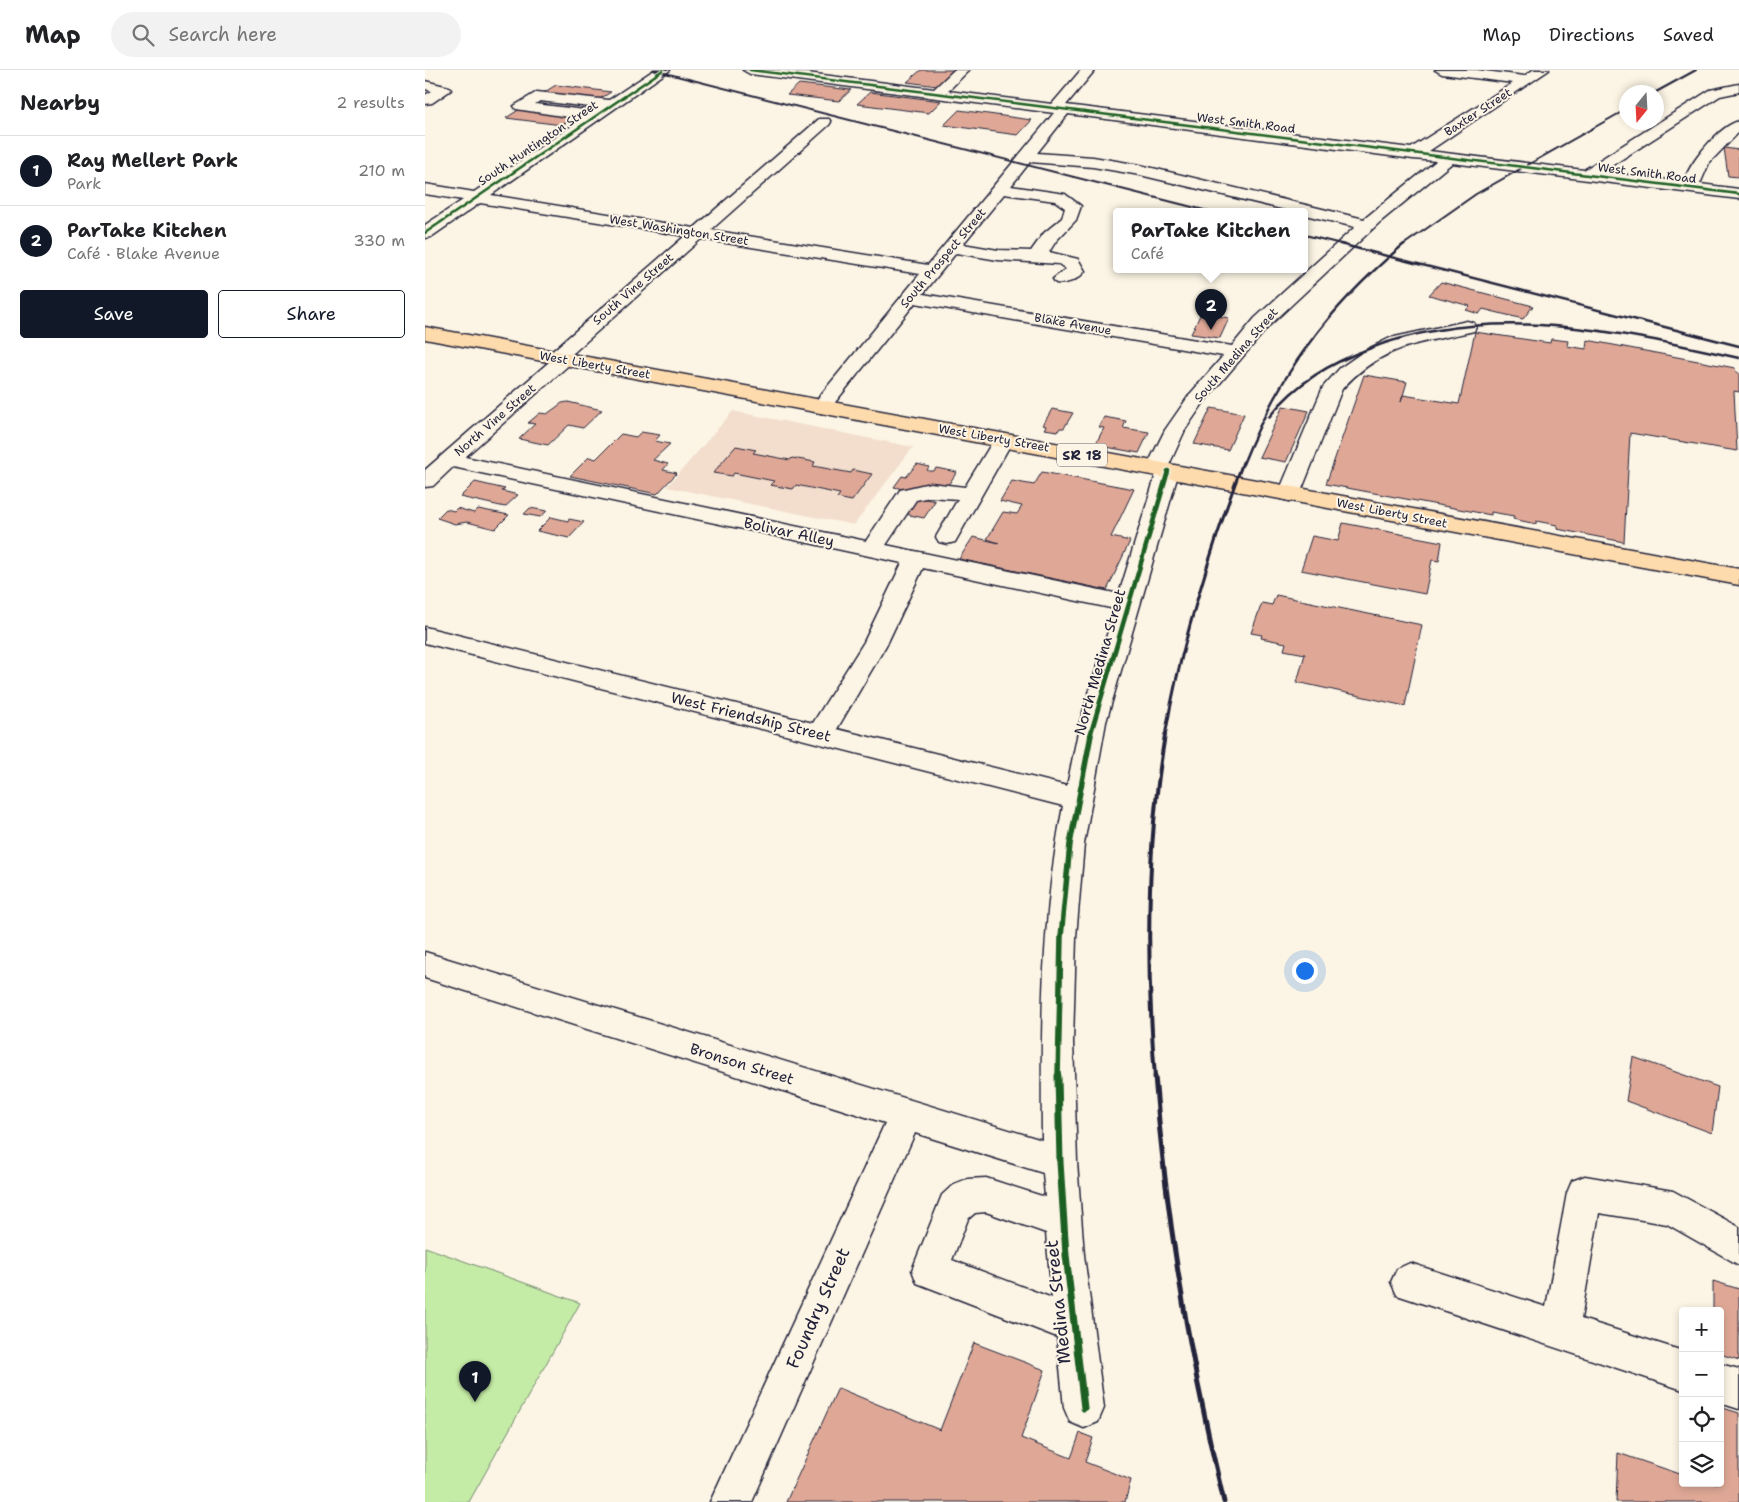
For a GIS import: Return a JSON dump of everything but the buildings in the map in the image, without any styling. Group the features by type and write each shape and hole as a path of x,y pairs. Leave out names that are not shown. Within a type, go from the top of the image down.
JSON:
{"highway":[{"name":"West Liberty Street","path":"425,333 1739,577"}],"street":[{"name":"South Huntington Street","path":"425,233 663,70"},
{"path":"750,70 937,94 962,70"},
{"name":"South Prospect Street","path":"821,407 1043,138 1057,113 1088,70"},
{"path":"1442,70 1527,80"},
{"name":"Baxter Street","path":"1413,154 1542,70"},
{"path":"879,87 883,71"},
{"path":"879,87 897,76"},
{"path":"425,85 444,90 427,100"},
{"path":"507,115 551,86"},
{"path":"1587,176 1715,93 1739,88"},
{"name":"West Smith Road","path":"937,94 975,99 970,104 972,106 1057,113 1587,176 1691,184 1739,194"},
{"path":"537,96 612,105"},
{"path":"521,106 596,116"},
{"name":"South Vine Street","path":"560,358 697,233 824,122"},
{"path":"1691,184 1719,140 1739,125"},
{"path":"1027,157 1093,162 1140,170 1297,208"},
{"name":"South Medina Street","path":"1163,470 1175,430 1197,398 1262,322 1303,282 1367,225 1448,158"},
{"path":"1691,184 1739,185"},
{"name":"West Washington Street","path":"425,189 932,271"},
{"path":"1001,189 1059,197 1073,206 1073,214 1064,226 1050,237 1041,252 1036,255"},
{"path":"1308,211 1367,225"},
{"path":"952,247 999,255 1036,255 1072,263 1076,271 1062,279"},
{"name":"Blake Avenue","path":"911,297 1235,352"},
{"path":"1289,494 1333,387 1347,372 1373,354 1397,342 1467,327"},
{"name":"North Vine Street","path":"425,481 560,358"},
{"path":"947,537 1003,440"},
{"name":"Bolivar Alley","path":"449,460 1130,604"},
{"name":"North Medina Street","path":"1060,1162 1057,1042 1061,937 1077,799 1100,694 1130,604 1163,470"},
{"path":"872,550 908,494 929,490 972,494"},
{"path":"820,734 876,642 915,559"},
{"name":"West Friendship Street","path":"425,635 1077,799"},
{"name":"Bronson Street","path":"425,965 1060,1162"},
{"name":"Foundry Street","path":"731,1502 905,1114"},
{"name":"Medina Street","path":"1060,1162 1074,1325 1084,1408"},
{"path":"1560,1331 1585,1193 1673,1208 1739,1246"},
{"path":"1064,1221 986,1195 967,1196 955,1206 930,1270 1074,1325"},
{"path":"1410,1282 1679,1370"},
{"path":"1724,1384 1739,1389"}],"shaded area":[{"path":"733,411 913,447 854,525 667,487"}],"green space":[{"path":"425,1247 580,1303 469,1502 425,1502"}],"railway":[{"path":"653,70 1196,208"},
{"path":"1664,88 1696,70"},
{"path":"1403,245 1476,194 1619,114"},
{"path":"1308,236 1345,245"},
{"path":"1340,244 1390,257"},
{"path":"1390,257 1404,244"},
{"path":"1243,464 1273,400 1309,343 1352,292 1390,257"},
{"path":"1390,257 1739,346"},
{"path":"1269,417 1302,384 1342,360 1371,348 1416,334 1462,327 1508,324 1601,331 1739,358"},
{"path":"1165,736 1188,632 1219,529 1243,462"},
{"path":"1155,1077 1150,992 1149,906 1154,820 1165,735"},
{"path":"1155,1076 1166,1183 1181,1290 1200,1396 1224,1502"}],"cycle path":[{"path":"425,233 663,70"},
{"path":"750,70 1739,194"},
{"path":"1084,1408 1066,1255 1060,1162 1057,1042 1061,937 1070,844 1093,722 1168,471"}],"place":[{"name":"ParTake Kitchen","path":"1211,330"},
{"name":"Ray Mellert Park","path":"475,1402"}]}
